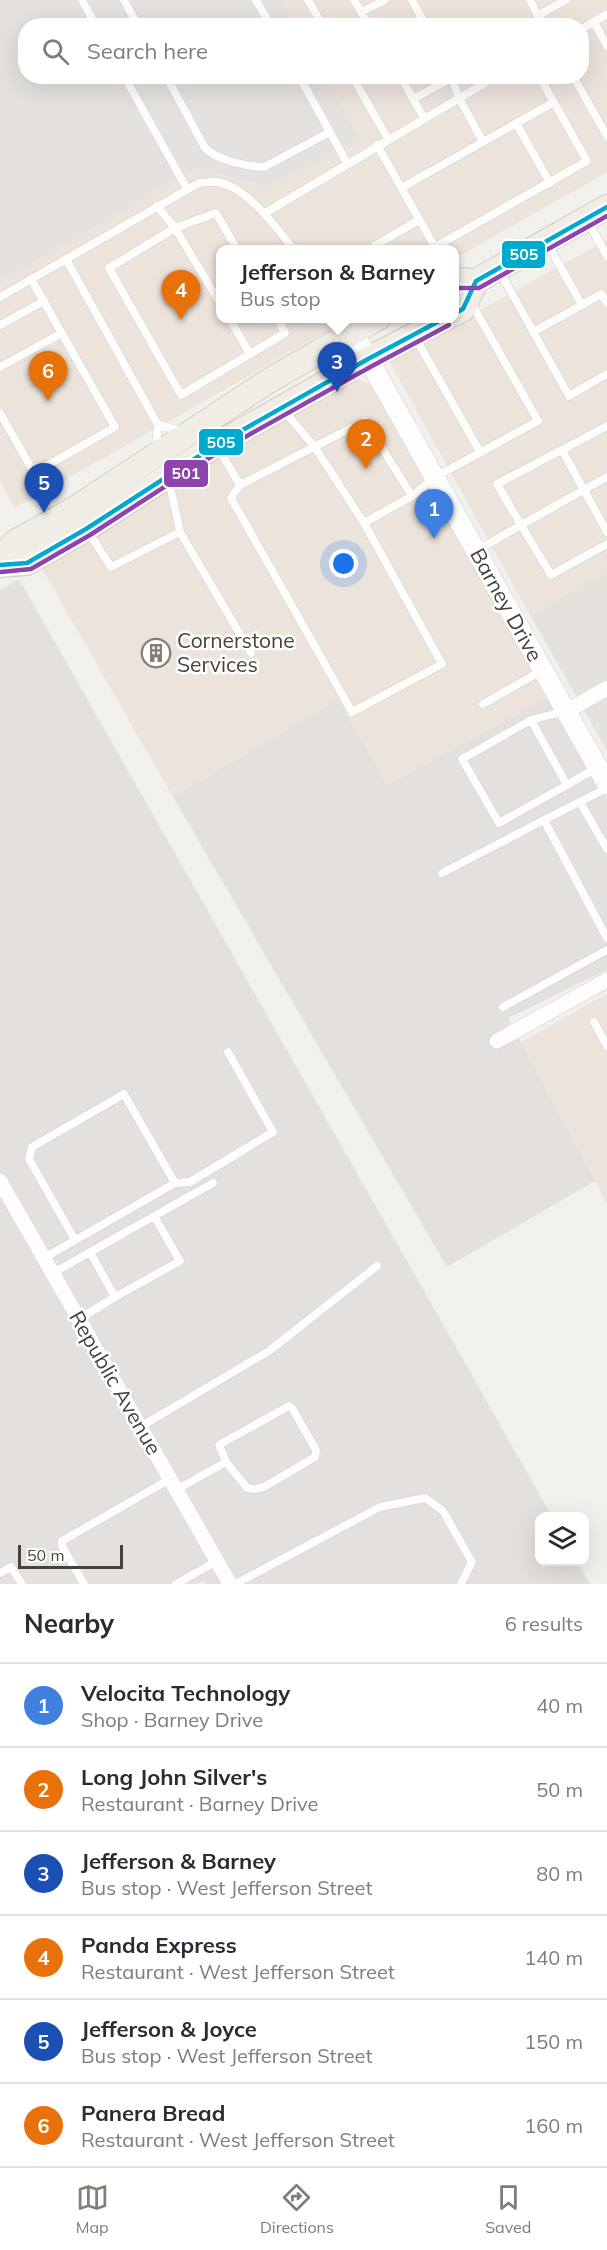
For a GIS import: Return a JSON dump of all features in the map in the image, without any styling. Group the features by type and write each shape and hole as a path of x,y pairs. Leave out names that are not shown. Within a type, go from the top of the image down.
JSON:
{"main road":[{"path":"463,293 497,268 597,213"},
{"path":"0,565 27,563 86,529 162,466 189,433 351,329 366,323"},
{"path":"0,559 15,542 74,509 162,466 216,445 368,358 437,323"}],"street":[{"name":"Barney Drive","path":"351,329 604,779"},
{"path":"567,711 607,688"},
{"path":"497,1041 607,980"},
{"name":"Republic Avenue","path":"2,1189 53,1273 232,1584"}],"lane":[{"path":"82,0 92,18"},
{"path":"124,0 134,18"},
{"path":"256,0 266,18"},
{"path":"354,0 364,18"},
{"path":"361,12 385,0"},
{"path":"412,0 422,18"},
{"path":"530,0 537,16 566,0"},
{"path":"310,1 319,18"},
{"path":"589,25 607,14"},
{"path":"594,22 607,45"},
{"path":"128,84 187,189"},
{"path":"170,84 205,148 213,155 264,167 330,132"},
{"path":"303,84 347,163"},
{"path":"356,84 387,139"},
{"path":"405,84 424,118"},
{"path":"413,99 440,84"},
{"path":"454,84 459,98 483,142"},
{"path":"265,213 483,84"},
{"path":"438,245 587,161 544,84"},
{"path":"578,84 607,136"},
{"path":"401,188 554,102"},
{"path":"516,123 550,183"},
{"path":"377,145 432,245"},
{"path":"0,297 199,183 218,182 232,188 265,213 290,245"},
{"path":"157,206 175,228 216,296"},
{"path":"235,245 216,213 175,228 109,268 181,395 285,333 280,323"},
{"path":"597,213 607,256"},
{"path":"376,245 420,220"},
{"path":"546,241 582,304"},
{"path":"66,259 158,424 162,466 180,532 251,653"},
{"path":"497,268 569,396 607,374"},
{"path":"0,413 34,474 115,427 31,279"},
{"path":"364,523 412,496 435,477 538,421 463,293"},
{"path":"533,332 601,294 607,303"},
{"path":"0,325 44,301"},
{"path":"232,323 250,354"},
{"path":"0,367 62,333"},
{"path":"414,336 480,452"},
{"path":"281,407 314,446 364,523 442,664 352,712 231,498 240,485 314,446 365,421 412,496"},
{"path":"158,424 189,433"},
{"path":"607,426 497,484 551,575 607,544"},
{"path":"216,445 240,485"},
{"path":"562,450 607,532"},
{"path":"476,551 607,477"},
{"path":"86,529 111,567 180,532"},
{"path":"483,704 542,670"},
{"path":"567,711 531,720 462,759 499,823 567,785 604,779"},
{"path":"531,720 567,785"},
{"path":"442,873 580,802 604,779"},
{"path":"580,802 607,849"},
{"path":"544,820 607,938"},
{"path":"503,1007 607,950"},
{"path":"594,1022 607,1046"},
{"path":"44,1258 175,1183 190,1182 273,1132 228,1052"},
{"path":"75,1240 29,1159 32,1147 124,1094 175,1183"},
{"path":"53,1273 213,1183"},
{"path":"79,1319 180,1261 154,1216"},
{"path":"90,1252 115,1297"},
{"path":"140,1426 269,1352 377,1266"},
{"path":"289,1406 316,1450 315,1457 255,1490 247,1488 226,1462 219,1445 289,1406"},
{"path":"84,1584 62,1546 62,1541 173,1484 226,1462"},
{"path":"232,1584 380,1507 425,1498 443,1511 472,1562 461,1584"},
{"path":"176,1584 217,1561"},
{"path":"0,1573 11,1567 22,1584"}],"shaded area":[{"path":"0,0 607,0 607,172 459,256 459,245 216,245 216,323 342,323 15,508 0,481"},
{"path":"0,0 281,0 291,18 18,18 18,84 328,84 359,138 268,187 197,167 0,281"},
{"path":"607,240 607,571 530,615 389,361"},
{"path":"355,379 371,384 378,394 549,697 387,785 338,699 173,797 40,565"},
{"path":"607,571 607,751 530,615"},
{"path":"19,579 550,1512 535,1512 535,1566 579,1566 590,1584 206,1584 203,1581 197,1584 0,1584 0,590"},
{"path":"549,697 607,798 607,970 508,1018 595,1181 447,1267 173,797 338,699 387,785"},
{"path":"607,994 607,1204 521,1042"}],"transit line":[{"name":"505","path":"459,311 463,309 476,281 607,207"},
{"name":"501","path":"459,288 479,288 607,216"},
{"name":"505","path":"0,565 27,563 86,529 216,445 436,323"},
{"name":"501","path":"1,572 31,569 90,535 220,451 449,325"}],"place":[{"name":"Panda Express","path":"181,320"},
{"name":"Jefferson & Barney","path":"337,392"},
{"name":"Panera Bread","path":"48,401"},
{"name":"Long John Silver's","path":"366,469"},
{"name":"Jefferson & Joyce","path":"44,513"},
{"name":"Velocita Technology","path":"434,539"},
{"name":"Cornerstone Services","path":"156,653"}]}
